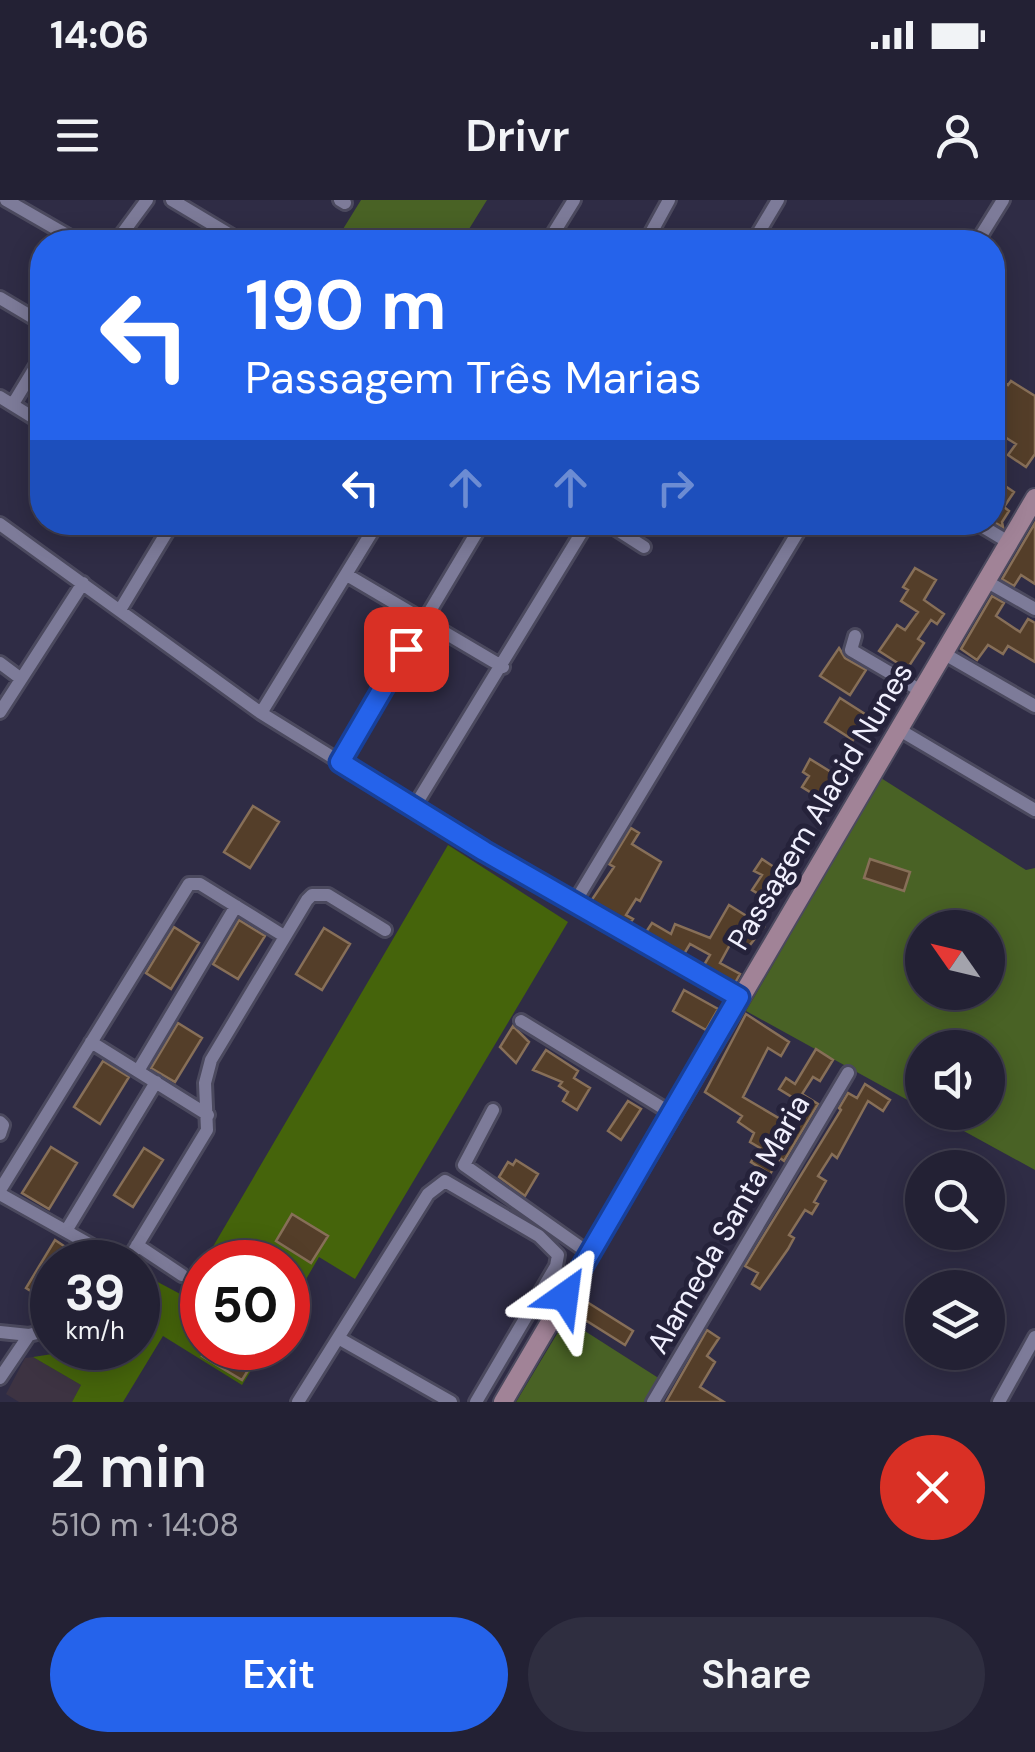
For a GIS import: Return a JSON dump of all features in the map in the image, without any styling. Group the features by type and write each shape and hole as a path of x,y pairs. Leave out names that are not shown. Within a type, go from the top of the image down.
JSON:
{"main road":[{"name":"Passagem Alacid Nunes","path":"503,1402 1035,498"}],"street":[{"path":"6,200 57,230"},
{"path":"125,230 146,200"},
{"path":"172,200 222,230"},
{"path":"555,230 574,200"},
{"path":"653,230 670,200"},
{"path":"760,230 778,200"},
{"path":"984,230 1003,200"},
{"path":"0,298 30,316"},
{"path":"14,404 30,377"},
{"path":"0,397 30,415"},
{"path":"1,528 83,582 261,713 413,809 739,997"},
{"path":"120,610 165,535"},
{"path":"261,713 370,535"},
{"path":"340,762 476,535"},
{"path":"413,809 503,668 580,535"},
{"path":"625,535 644,547"},
{"path":"575,902 796,535"},
{"path":"997,535 1010,543"},
{"path":"346,574 503,668"},
{"path":"986,581 1035,609"},
{"path":"0,712 83,582"},
{"path":"854,636 851,650 921,691"},
{"path":"943,653 1035,706"},
{"path":"0,663 20,678"},
{"path":"898,729 1035,810"},
{"path":"76,1240 0,1192 189,884 200,884 284,936"},
{"path":"142,1240 202,1141 208,1114 207,1070 307,900 320,893 385,930"},
{"path":"138,1071 236,906"},
{"path":"521,1020 671,1113"},
{"path":"91,1042 208,1114"},
{"name":"Alameda Santa Maria","path":"653,1402 848,1073"},
{"path":"66,1232 156,1082"},
{"path":"493,1110 464,1165 590,1254"},
{"path":"0,1122 0,1134"},
{"path":"298,1402 439,1182 454,1184 549,1243 558,1255 556,1266 476,1402"},
{"path":"0,1347 6,1332 28,1335 0,1378"},
{"path":"999,1402 1035,1337"},
{"path":"340,1339 451,1402"}],"shaded area":[{"path":"30,1357 30,1370 55,1370 81,1385 72,1402 19,1402 6,1394 25,1358"}],"green space":[{"path":"361,200 487,200 468,230 342,230"},
{"path":"881,778 1026,870 1035,868 1035,1170 1005,1150 962,1130 1005,1130 1005,1030 905,1030 905,1099 746,1011"},
{"path":"448,845 568,922 355,1279 319,1257 310,1272 310,1240 217,1240"},
{"path":"160,1283 180,1294 180,1347 163,1336 160,1341"},
{"path":"566,1319 660,1379 646,1402 516,1402"},
{"path":"55,1370 142,1370 123,1402 72,1402 81,1385"},
{"path":"218,1370 251,1370 242,1385"}],"building":[{"path":"1011,381 1035,396 1035,454 1026,467 1008,455 1016,444 1005,437 1005,383"},
{"path":"1005,486 1014,492 1005,506"},
{"path":"1035,523 1035,584 1021,575 1014,586 1002,579"},
{"path":"915,568 936,580 924,600 944,614 937,624 931,620 918,639 924,643 907,669 879,651 897,625 905,630 918,612 901,601 908,590 903,587"},
{"path":"992,596 1004,603 996,616 1020,632 1028,619 1035,623 1035,662 1008,646 1003,654 988,645 977,660 961,649"},
{"path":"839,648 845,658 866,670 850,695 820,676"},
{"path":"840,698 868,716 853,740 825,722"},
{"path":"810,759 844,780 828,803 802,787 809,776 803,772"},
{"path":"253,806 279,822 250,868 224,852"},
{"path":"631,828 639,833 632,844 661,862 640,901 636,899 626,915 633,919 630,923 591,901 614,867 609,864"},
{"path":"762,859 786,875 770,901 752,890 762,875 754,871"},
{"path":"870,859 910,872 904,891 864,878"},
{"path":"729,905 764,927 746,950 732,941 720,963 740,974 735,983 704,965 710,955 690,944 684,954 646,932 652,923 671,934 675,924 710,938"},
{"path":"239,920 265,936 238,979 213,964"},
{"path":"174,927 199,943 171,989 146,973"},
{"path":"324,928 350,944 322,990 296,974"},
{"path":"684,990 718,1009 706,1030 673,1011"},
{"path":"746,1014 789,1042 781,1056 768,1048 743,1097 782,1120 795,1099 779,1089 786,1078 795,1084 816,1049 833,1060 820,1081 813,1077 802,1094 818,1104 784,1161 780,1158 770,1174 751,1162 760,1148 750,1142 754,1133 738,1122 742,1116 705,1092"},
{"path":"178,1023 202,1038 175,1082 151,1068"},
{"path":"513,1026 529,1042 516,1063 500,1047"},
{"path":"546,1050 578,1071 574,1078 590,1088 577,1110 563,1101 568,1092 559,1086 562,1082 533,1070"},
{"path":"103,1061 129,1077 100,1124 74,1107"},
{"path":"865,1084 890,1100 883,1111 868,1101 837,1158 832,1154 818,1176 826,1181 814,1202 818,1204 812,1214 805,1210 789,1235 794,1238 788,1249 760,1289 752,1284 758,1273 745,1266 848,1093 857,1098"},
{"path":"628,1101 641,1109 621,1140 608,1131"},
{"path":"51,1147 77,1163 49,1209 22,1193"},
{"path":"144,1148 163,1160 133,1207 114,1195"},
{"path":"516,1160 538,1174 525,1196 499,1177 508,1162 513,1165"},
{"path":"292,1214 328,1236 311,1263 310,1240 277,1240"},
{"path":"579,1297 633,1331 625,1345 571,1311"},
{"path":"707,1330 719,1338 707,1356 715,1362 700,1387 724,1402 666,1402"},
{"path":"225,1370 248,1370 242,1380"}],"route":[{"path":"406,649 340,762 484,851 739,997 565,1296"}]}
